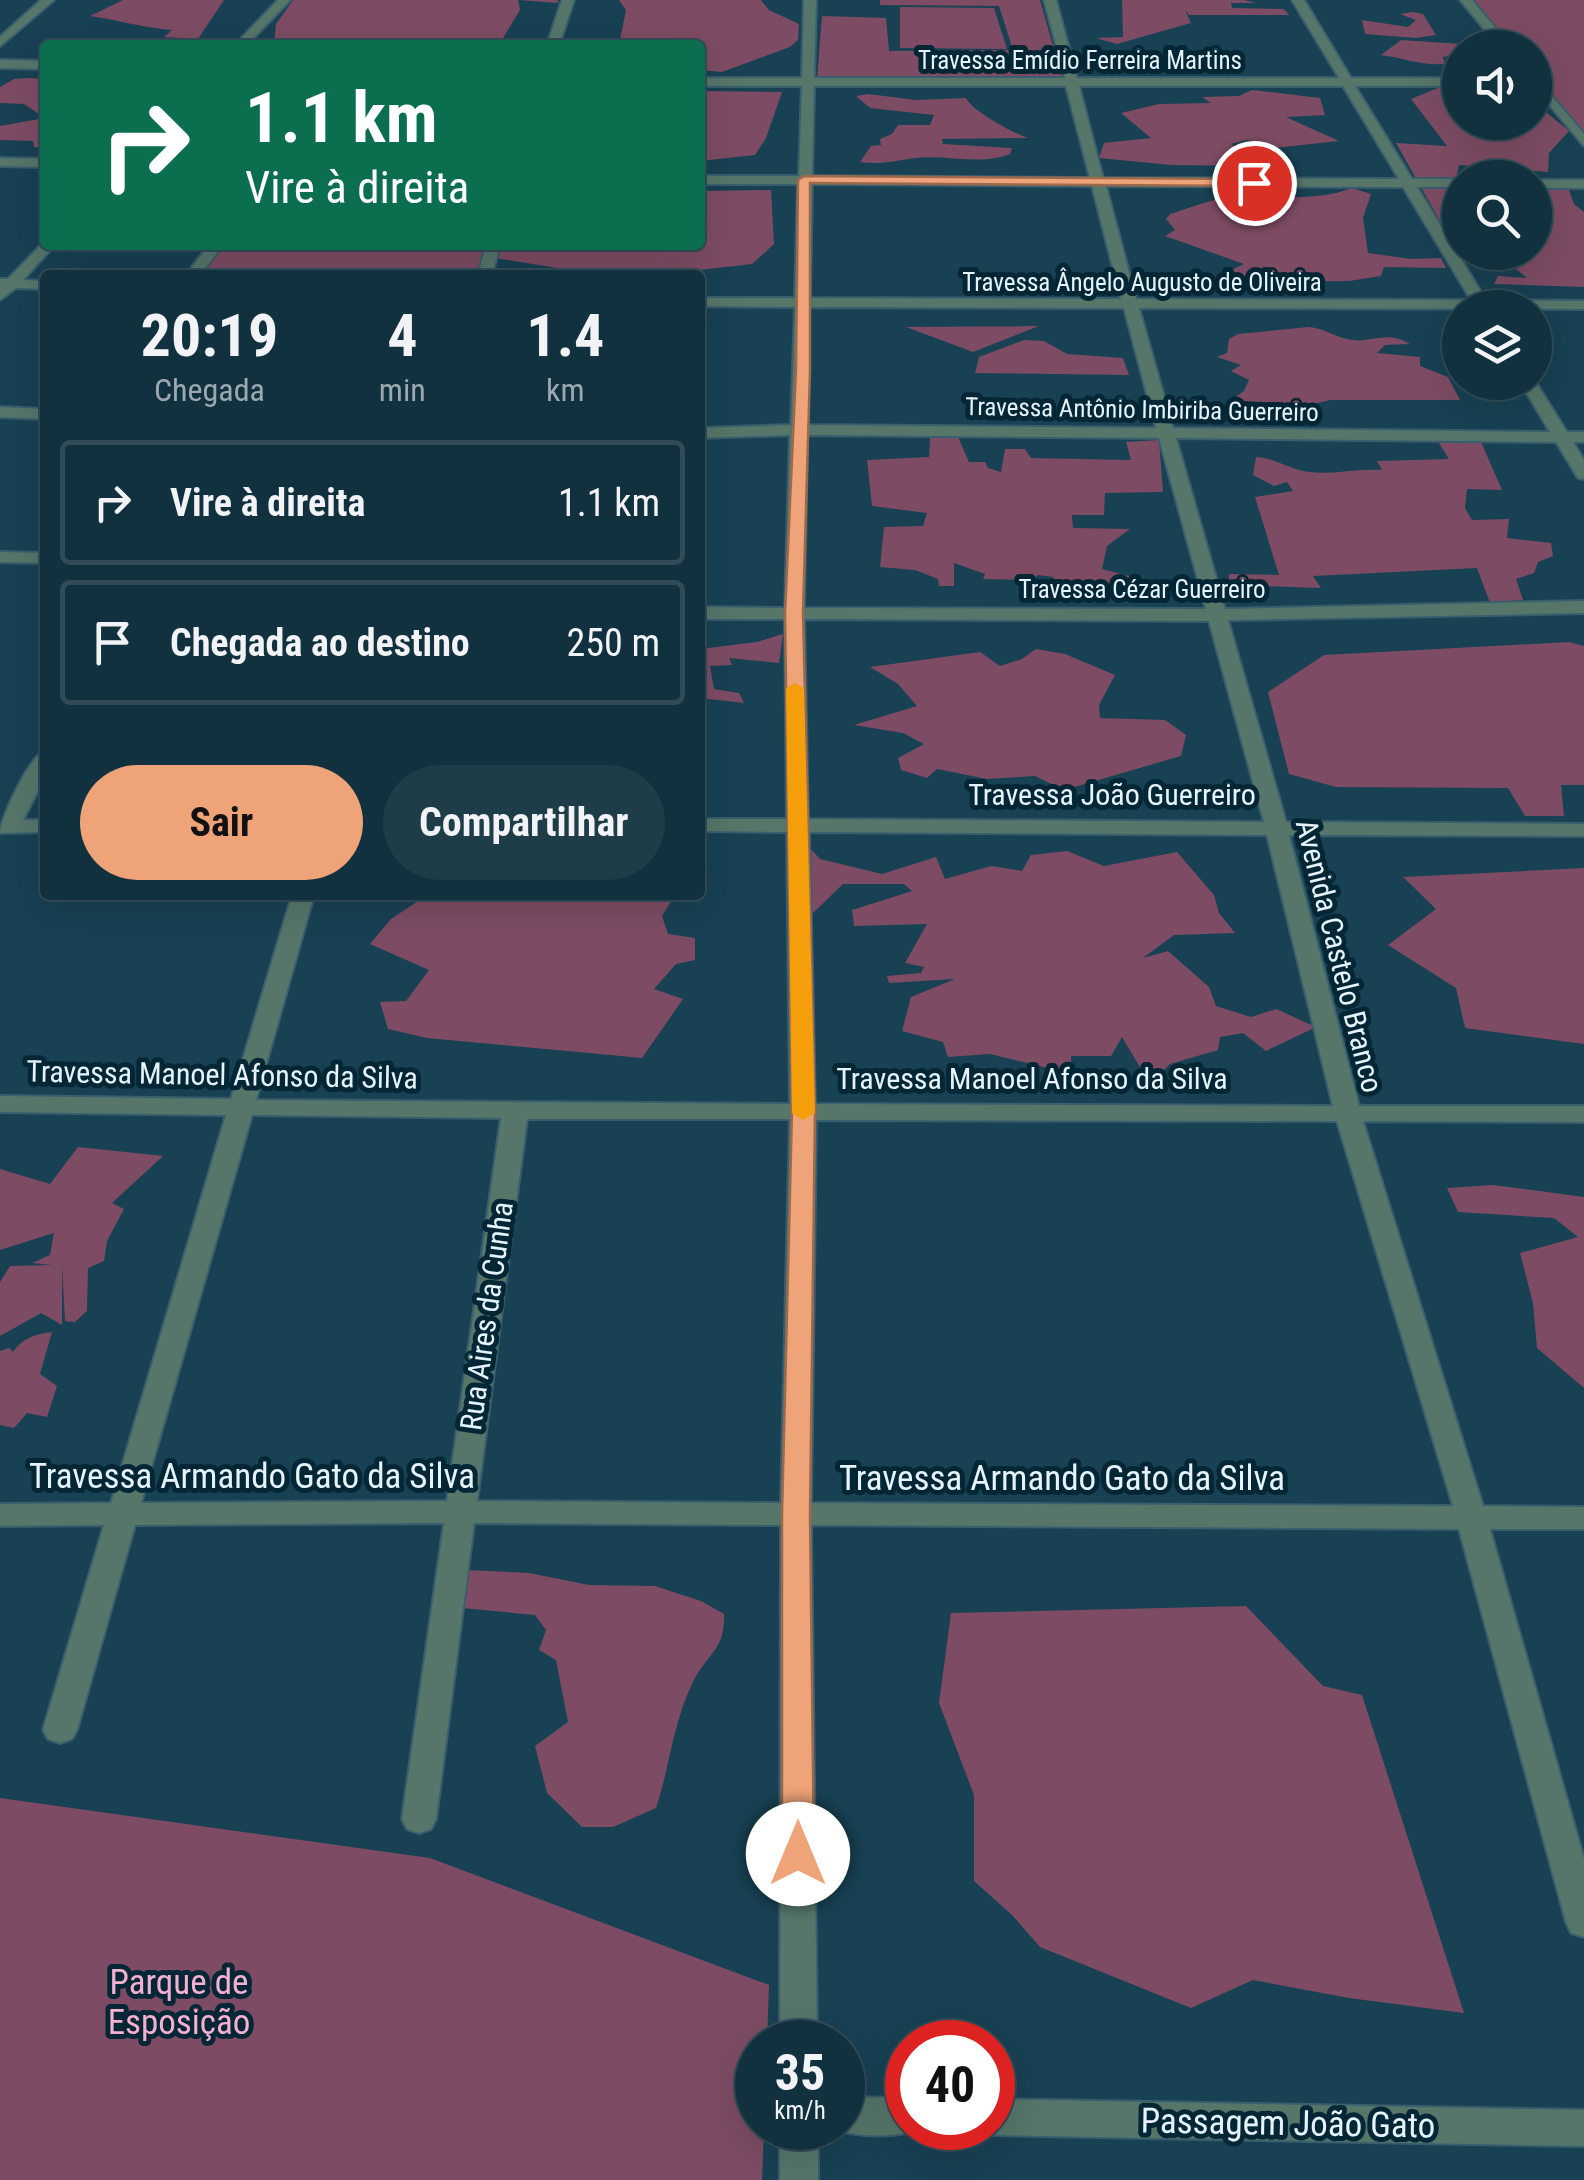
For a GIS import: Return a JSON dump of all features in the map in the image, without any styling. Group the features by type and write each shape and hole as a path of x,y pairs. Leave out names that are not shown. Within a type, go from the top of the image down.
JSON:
{"street":[{"path":"0,43 48,0"},
{"path":"245,40 284,0"},
{"path":"555,40 568,0"},
{"path":"799,2020 796,1515 804,1110 794,613 810,0"},
{"name":"Avenida Castelo Branco","path":"1050,0 1130,304 1170,435 1276,826 1348,1114 1471,1516 1584,1922"},
{"path":"1298,0 1472,290"},
{"path":"1466,0 1492,30"},
{"path":"0,64 40,65"},
{"name":"Travessa Emídio Ferreira Martins","path":"705,82 1442,82"},
{"path":"1552,102 1584,142"},
{"path":"0,162 40,164"},
{"path":"705,180 1442,183"},
{"path":"1552,184 1584,184"},
{"path":"4,288 43,250"},
{"path":"196,270 212,250"},
{"path":"4,288 40,286"},
{"name":"Travessa Ângelo Augusto de Oliveira","path":"705,302 1442,306"},
{"name":"Travessa Ângelo Augusto de Oliveira","path":"1552,305 1584,305"},
{"path":"1539,400 1584,474"},
{"path":"0,412 40,414"},
{"name":"Travessa Antônio Imbiriba Guerreiro","path":"705,433 798,430 1584,437"},
{"path":"0,556 40,558"},
{"name":"Travessa Cézar Guerreiro","path":"705,613 1216,616 1584,607"},
{"path":"5,827 40,766"},
{"name":"Travessa João Guerreiro","path":"705,825 1584,830"},
{"path":"5,827 40,826"},
{"path":"60,1730 301,900"},
{"name":"Travessa Manoel Afonso da Silva","path":"0,1104 515,1111 1584,1114"},
{"name":"Rua Aires da Cunha","path":"419,1819 515,1111"},
{"name":"Travessa Armando Gato da Silva","path":"0,1515 460,1512 1584,1518"},
{"name":"Passagem João Gato","path":"1015,2118 1584,2128"},
{"path":"799,2150 799,2180"}],"green space":[{"path":"123,0 224,0 198,39 164,37 172,30 90,16"},
{"path":"293,0 518,0 520,10 503,38 478,40 274,40 276,24"},
{"path":"619,0 761,0 769,10 799,24 798,40 790,47 722,72 705,70 705,40 620,40 626,10"},
{"path":"880,0 1040,0 1063,81 817,80 822,16 886,18 889,51 1013,50 999,6 880,5"},
{"path":"1122,0 1244,0 1256,3 1231,3 1232,8 1284,9 1289,15 1189,15 1185,10 1191,23 1117,44 1096,38 1123,37"},
{"path":"1473,0 1584,0 1584,133 1552,94 1552,30 1499,30"},
{"path":"900,7 994,8 1007,49 900,48"},
{"path":"1400,14 1423,14 1436,35 1416,38 1365,34 1362,20 1408,27 1416,20"},
{"path":"1401,40 1442,43 1442,64 1381,55"},
{"path":"14,79 40,79 40,115 24,104 0,103 0,87"},
{"path":"1442,86 1442,139 1411,99"},
{"path":"1252,90 1320,98 1325,115 1286,117 1339,141 1274,148 1247,140 1231,144 1278,166 1171,165 1099,158 1104,143 1151,138 1121,113 1159,104 1211,103 1202,97 1239,96"},
{"path":"705,91 782,92 766,138 755,155 705,160"},
{"path":"856,96 916,100 966,98 984,115 1028,138 942,139 943,144 1012,148 1010,154 999,157 860,162 871,146 881,145 880,139 892,134 898,125 930,125 934,115 870,108"},
{"path":"1552,117 1569,131 1549,153 1549,160 1442,160 1442,224 1396,143 1447,146 1442,140 1552,140"},
{"path":"40,119 40,148 34,147 33,141 0,140 0,126"},
{"path":"1552,182 1566,182 1574,204 1584,212 1584,287 1494,284 1498,276 1527,278 1517,270 1552,270"},
{"path":"1352,188 1371,194 1363,218 1368,253 1411,259 1441,258 1442,268 1384,267 1381,276 1349,281 1206,282 1244,264 1165,236 1175,230 1166,219 1170,214 1210,201 1336,193"},
{"path":"771,190 774,244 752,264 699,270 569,270 489,257 497,250 705,250 705,191"},
{"path":"217,250 488,250 482,270 202,270"},
{"path":"1039,326 973,352 906,327"},
{"path":"1309,327 1347,339 1401,340 1410,344 1385,345 1377,353 1420,357 1420,366 1442,375 1442,400 1330,400 1309,405 1231,400 1244,391 1249,380 1231,371 1241,365 1217,357 1227,353 1229,339 1238,334"},
{"path":"1024,340 1044,341 1067,354 1123,358 1129,375 975,373 979,357"},
{"path":"958,437 969,462 985,462 988,468 1001,472 1005,449 1025,449 1031,458 1131,460 1126,442 1159,440 1163,492 1105,493 1104,515 1072,515 1073,528 1130,529 1107,546 1102,569 1129,576 1130,590 1111,594 1105,588 1063,588 1053,577 1038,575 1033,580 983,579 985,574 954,563 954,586 939,586 938,579 915,570 880,567 884,527 923,526 927,513 872,506 867,460 929,457 930,438"},
{"path":"1481,442 1502,490 1467,489 1465,508 1472,520 1509,519 1507,538 1551,543 1553,556 1538,562 1534,573 1516,579 1523,600 1490,603 1477,568 1313,576 1321,588 1229,585 1229,574 1279,575 1255,497 1293,491 1287,482 1274,486 1253,475 1256,457 1309,472 1382,470 1377,461 1449,459 1439,443"},
{"path":"783,634 779,663 729,658 732,665 710,666 714,689 739,693 744,703 705,699 705,648 757,642"},
{"path":"1569,642 1584,646 1584,785 1561,785 1564,816 1525,816 1508,788 1336,787 1289,774 1268,692 1324,655"},
{"path":"1036,649 1065,654 1115,675 1099,705 1100,718 1165,720 1186,735 1181,756 1064,790 1035,776 987,779 937,769 927,778 901,770 898,758 924,744 903,733 854,725 917,706 898,684 870,667 980,652 1000,666 1022,659"},
{"path":"808,846 820,859 882,874 936,857 945,879 991,866 1022,871 1031,855 1067,851 1104,866 1177,852 1214,895 1219,913 1235,933 1174,935 1143,958 1168,951 1209,987 1216,1006 1251,1017 1276,1009 1316,1027 1266,1051 1243,1033 1220,1037 1218,1050 1170,1064 1150,1084 1122,1037 1111,1056 1071,1056 1072,1074 990,1054 948,1057 943,1042 902,1031 911,997 955,979 889,983 887,976 921,973 924,967 905,963 927,924 854,926 852,910 912,891 904,884 843,884 811,915"},
{"path":"1584,868 1584,1044 1465,1028 1456,988 1388,945 1436,909 1403,877"},
{"path":"420,900 672,900 662,916 668,934 695,938 695,960 676,964 654,989 683,999 642,1058 427,1038 388,1029 380,1002 406,1001 429,970 370,944 391,919"},
{"path":"78,1147 163,1156 112,1203 124,1209 107,1241 104,1261 88,1268 87,1311 75,1322 65,1321 62,1264 62,1325 41,1313 0,1336 0,1282 10,1266 52,1265 32,1263 50,1255 54,1233 0,1250 0,1169 50,1184"},
{"path":"1493,1185 1584,1197 1584,1388 1537,1348 1533,1303 1520,1253 1578,1237 1554,1218 1458,1212 1447,1188"},
{"path":"52,1332 40,1374 57,1386 47,1417 27,1413 14,1428 0,1425 0,1351 9,1348 13,1352 30,1338"},
{"path":"467,1570 529,1573 589,1585 655,1586 701,1601 724,1614 719,1644 693,1682 681,1713 656,1808 613,1827 582,1827 547,1793 535,1746 568,1722 556,1660 539,1650 546,1630 535,1615 462,1608"},
{"path":"1246,1606 1323,1686 1362,1695 1464,2013 1253,1980 1191,2008 1040,1947 974,1881 974,1795 939,1703 951,1613"},
{"name":"Parque de Esposição","path":"0,1798 430,1858 769,1985 768,2020 735,2020 735,2150 763,2150 762,2180 0,2180"}],"slow traffic":[{"path":"795,688 803,1113"}],"route":[{"path":"798,1854 796,1515 804,1110 794,613 803,370 800,302 804,180 1254,183"}]}
